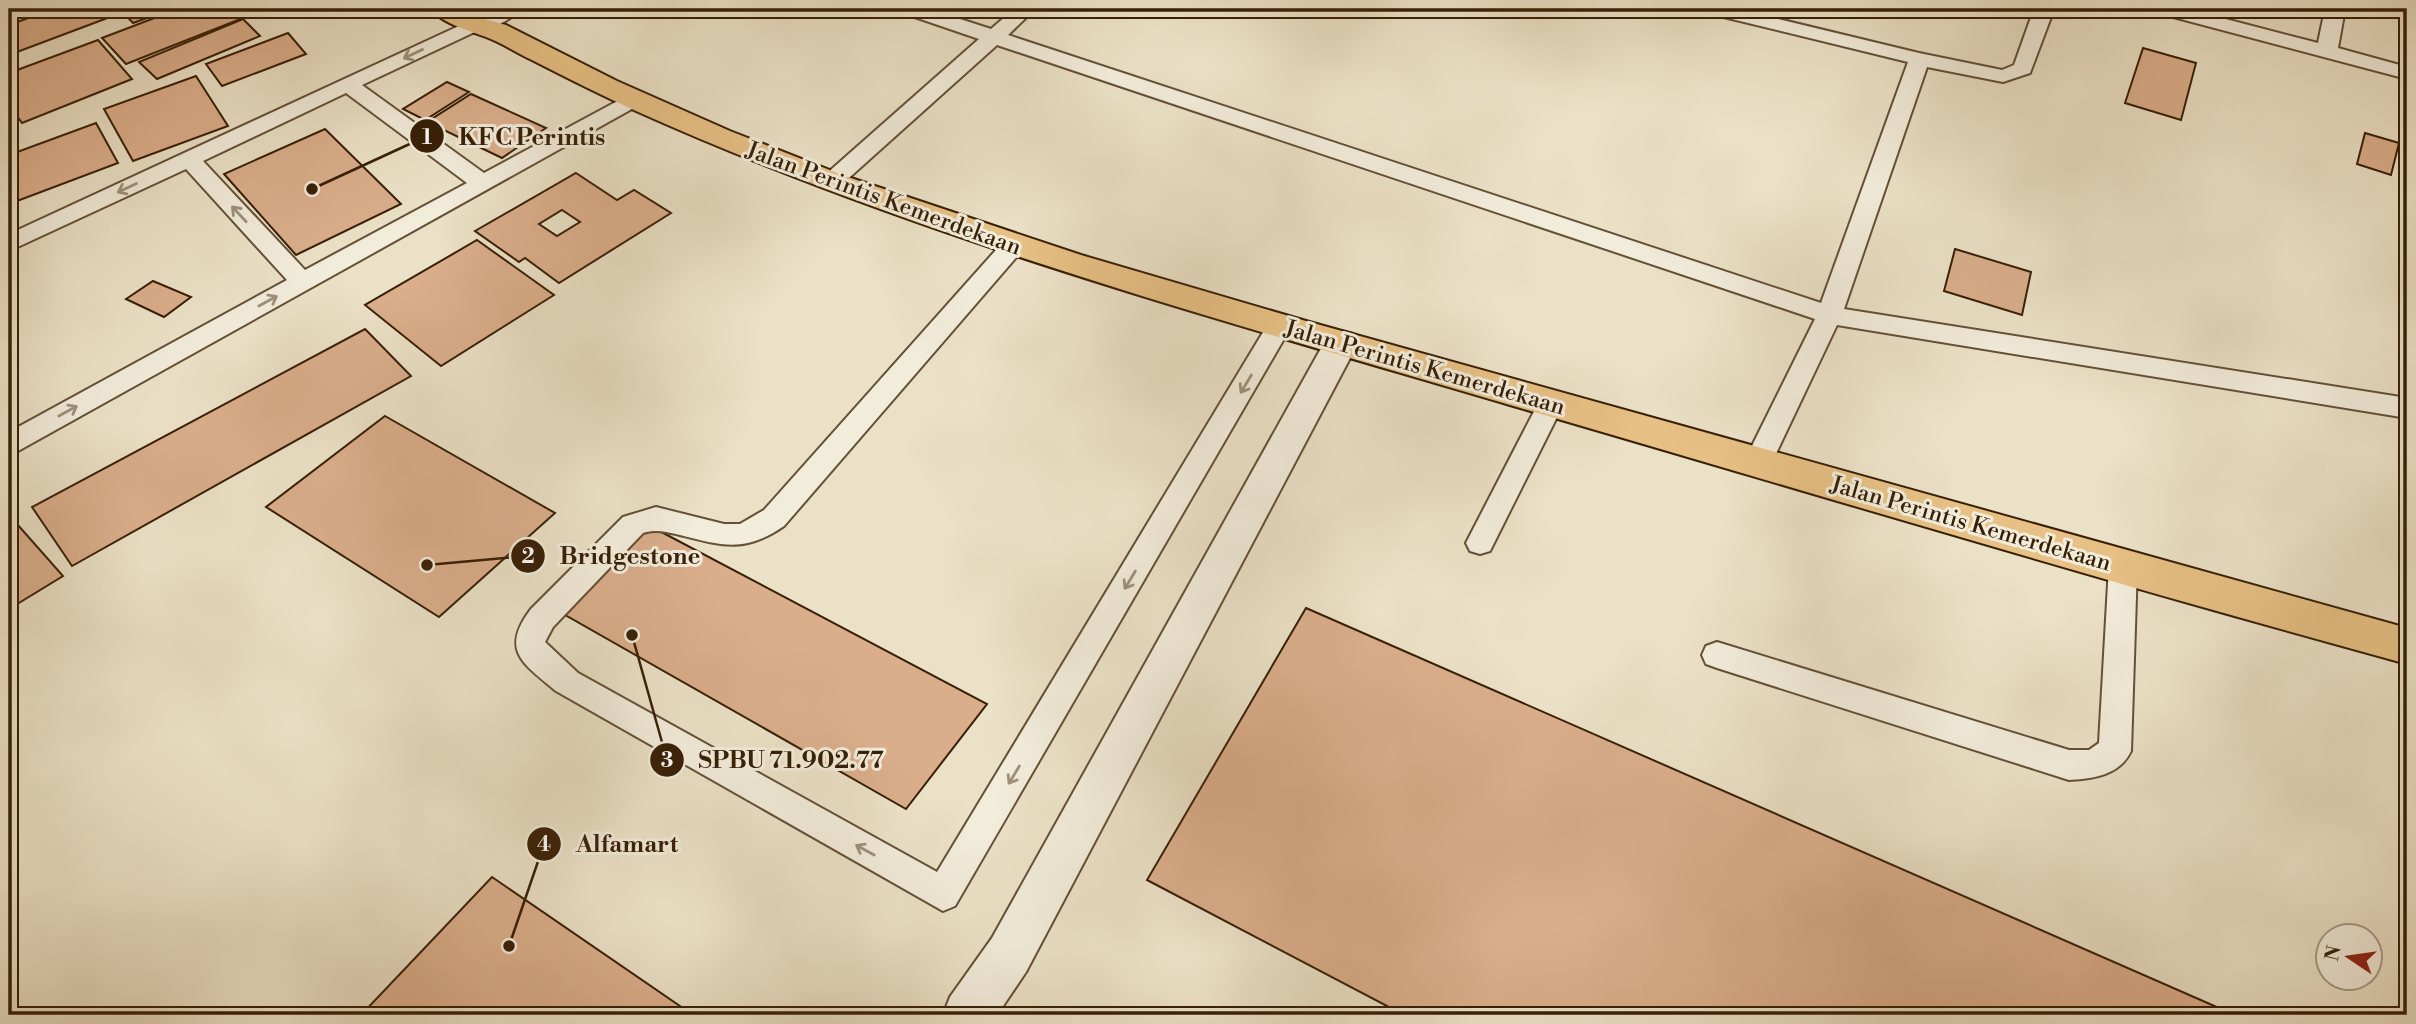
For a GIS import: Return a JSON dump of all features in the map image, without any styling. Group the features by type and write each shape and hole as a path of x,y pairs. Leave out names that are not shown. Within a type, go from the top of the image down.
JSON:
{"highway":[{"name":"Jalan Perintis Kemerdekaan","path":"444,9 489,18 632,101 1012,247 1550,404 2407,646"}],"street":[{"path":"968,1015 1009,955 1341,343"}],"lane":[{"path":"911,9 1829,315 2407,408"},
{"path":"833,180 1025,9"},
{"path":"1714,9 1919,59 2003,76 2022,69 2044,9"},
{"path":"2165,9 2407,73"},
{"path":"2327,52 2335,9"},
{"path":"9,243 489,18"},
{"path":"1758,462 1829,315 1919,59"},
{"path":"347,84 482,183"},
{"path":"9,444 632,101"},
{"path":"189,159 302,282"},
{"path":"1012,247 774,518 758,529 740,535 724,535 656,518 633,525 542,618 530,642 532,652 567,682 943,894 1280,325"},
{"path":"1480,543 1550,404"},
{"path":"1717,655 2069,765 2094,764 2115,751 2123,566"}],"building":[{"path":"53,9 102,9 110,17 9,55 9,25"},
{"path":"120,9 172,9 133,23"},
{"path":"178,9 233,9 243,18 126,64 102,38"},
{"path":"243,19 260,36 157,79 139,62"},
{"path":"288,33 306,54 222,86 206,64"},
{"path":"98,40 132,79 22,123 9,105 9,73"},
{"path":"2143,48 2196,63 2181,120 2125,103"},
{"path":"196,76 228,126 133,161 104,109"},
{"path":"447,82 469,92 425,120 403,109"},
{"path":"471,94 546,128 502,158 427,122"},
{"path":"96,123 118,163 9,204 9,155"},
{"path":"325,129 401,204 296,255 224,174"},
{"path":"2365,133 2399,143 2391,175 2357,164"},
{"path":"576,173 617,200 634,190 671,213 559,283 525,258 519,262 475,231","holes":["562,210 580,222 557,236 539,224"]},
{"path":"477,240 554,295 441,366 365,305"},
{"path":"1955,249 2031,272 2022,315 1944,291"},
{"path":"153,281 191,297 164,317 126,299"},
{"path":"365,329 411,376 72,566 32,507"},
{"path":"385,416 555,513 439,617 266,507"},
{"path":"17,524 63,576 9,609 9,529"},
{"path":"650,526 987,704 906,809 560,612"},
{"path":"1306,608 2235,1015 1404,1015 1147,880"},
{"path":"492,877 693,1015 361,1015"}],"place":[{"name":"KFC Perintis","path":"312,189"},
{"name":"Bridgestone","path":"427,565"},
{"name":"SPBU 71.902.77","path":"632,635"},
{"name":"Alfamart","path":"509,946"}]}
